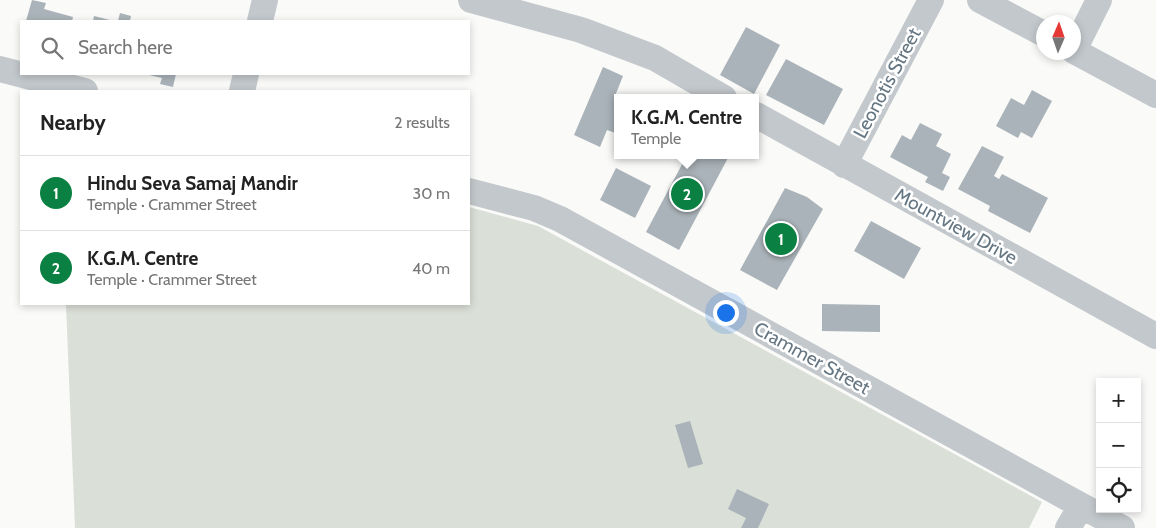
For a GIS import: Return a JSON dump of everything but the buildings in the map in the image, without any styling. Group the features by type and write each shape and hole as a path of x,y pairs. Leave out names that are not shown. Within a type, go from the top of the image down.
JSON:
{"street":[{"path":"260,20 265,0"},
{"path":"471,0 581,30 655,58 717,94"},
{"name":"Leonotis Street","path":"844,165 931,0"},
{"path":"980,0 1036,30"},
{"path":"1081,36 1099,0"},
{"path":"1081,54 1156,95"},
{"path":"0,69 20,74"},
{"path":"23,75 81,90"},
{"path":"242,90 246,75"},
{"name":"Mountview Drive","path":"759,118 1156,336"},
{"name":"Crammer Street","path":"470,191 534,208 560,219 1075,517 1122,528"}],"shaded area":[{"path":"470,207 538,226 1042,502 1029,528 75,528 66,305 470,305"}],"place":[{"name":"K.G.M. Centre","path":"687,194"},
{"name":"Hindu Seva Samaj Mandir","path":"781,239"}]}
